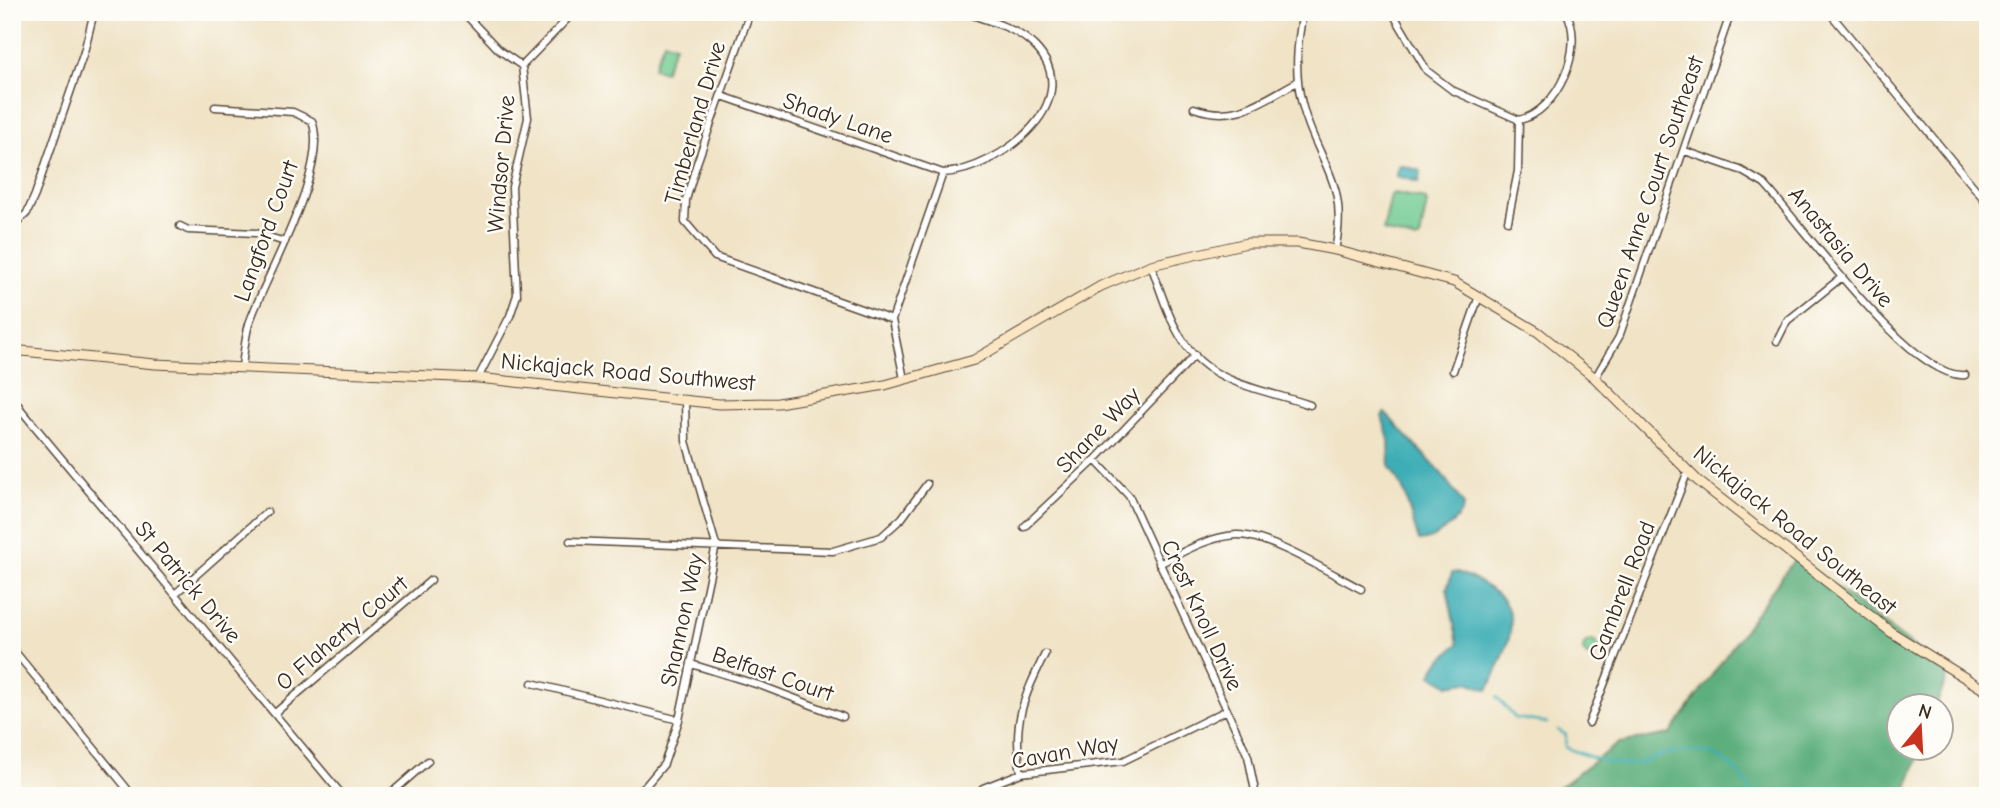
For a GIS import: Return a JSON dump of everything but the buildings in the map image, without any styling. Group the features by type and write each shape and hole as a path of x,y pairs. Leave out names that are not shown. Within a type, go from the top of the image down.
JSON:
{"street":[{"path":"12,228 27,213 35,195 84,52 94,12"},
{"name":"Windsor Drive","path":"463,12 499,50 522,66 528,118 512,187 517,295 510,316 478,378"},
{"path":"522,66 574,12"},
{"name":"Timberland Drive","path":"750,12 738,38 722,96 686,200 685,222 701,244 715,257 750,272 892,320"},
{"path":"904,379 892,320 943,173 961,172 1020,140 1040,121 1050,96 1050,72 1030,42 1014,31 964,12"},
{"path":"1303,12 1296,47 1297,82 1303,108 1334,177 1341,209 1335,250"},
{"path":"1392,12 1427,71 1452,90 1519,120 1541,110 1557,93 1572,49 1573,36 1566,12"},
{"name":"Queen Anne Court Southeast","path":"1595,378 1619,337 1731,12"},
{"path":"1829,12 1988,204"},
{"path":"1194,108 1211,114 1229,114 1297,82"},
{"name":"Shady Lane","path":"722,96 943,173"},
{"name":"Langford Court","path":"215,107 293,113 312,121 316,130 310,174 285,242 250,321 243,367"},
{"path":"1508,220 1518,171 1519,120"},
{"name":"Anastasia Drive","path":"1685,150 1747,173 1764,184 1876,317 1943,371 1954,376 1965,375"},
{"path":"180,226 188,230 256,233 285,242"},
{"name":"Nickajack Road Southwest","path":"15,351 155,364 478,378 685,401 778,403 885,385 974,360 1101,286 1151,265 1247,243 1298,243 1335,250 1454,282 1538,332 1595,378"},
{"path":"1151,265 1171,318 1195,355 1211,370 1310,405"},
{"path":"1777,341 1787,321 1842,277"},
{"path":"1453,370 1479,296"},
{"path":"12,380 15,351"},
{"name":"Shane Way","path":"1024,527 1095,460 1195,355"},
{"name":"Nickajack Road Southeast","path":"1595,378 1688,471 1891,632 1988,692"},
{"name":"St Patrick Drive","path":"12,387 22,411 344,796"},
{"name":"Shannon Way","path":"637,796 664,765 679,720 716,545 686,441 685,401"},
{"name":"Crest Knoll Drive","path":"1095,460 1129,496 1248,756 1256,796"},
{"name":"Gambrell Road","path":"1589,723 1688,471"},
{"path":"570,541 716,545 819,553 856,547 881,537 901,518 927,484"},
{"path":"176,593 267,512"},
{"path":"1159,564 1210,540 1247,536 1268,542 1361,589"},
{"name":"O Flaherty Court","path":"275,713 431,580"},
{"path":"12,648 133,796"},
{"path":"1020,773 1017,723 1023,698 1045,654"},
{"name":"Belfast Court","path":"691,664 762,686 844,717"},
{"path":"532,683 679,720"},
{"name":"Cavan Way","path":"983,788 1020,773 1123,761 1227,710"},
{"path":"388,796 428,761"},
{"path":"646,788 654,796"}],"green space":[{"path":"664,41 675,45 664,72 653,68"},
{"path":"1394,193 1425,199 1427,203 1420,238 1416,240 1383,231 1391,195"},
{"path":"1796,557 1949,673 1942,692 1884,692 1884,762 1916,762 1904,796 1547,796 1619,743 1670,734"},
{"path":"1588,641 1594,641 1599,649 1597,655 1588,657 1583,652 1583,646"}],"water":[{"path":"1400,165 1421,171 1418,182 1396,176"},
{"path":"1385,413 1441,473 1464,505 1452,523 1439,534 1425,540 1419,541 1403,489 1390,467 1389,440 1382,416"},
{"path":"1457,572 1497,594 1506,606 1510,619 1510,634 1488,690 1468,682 1448,685 1431,675 1437,664 1458,644 1447,588 1452,573"}],"waterway":[{"path":"1497,697 1515,718 1547,723"},
{"path":"1558,730 1566,735 1565,747 1608,762 1634,764 1681,751 1707,753 1718,757 1738,772 1755,796"}]}
